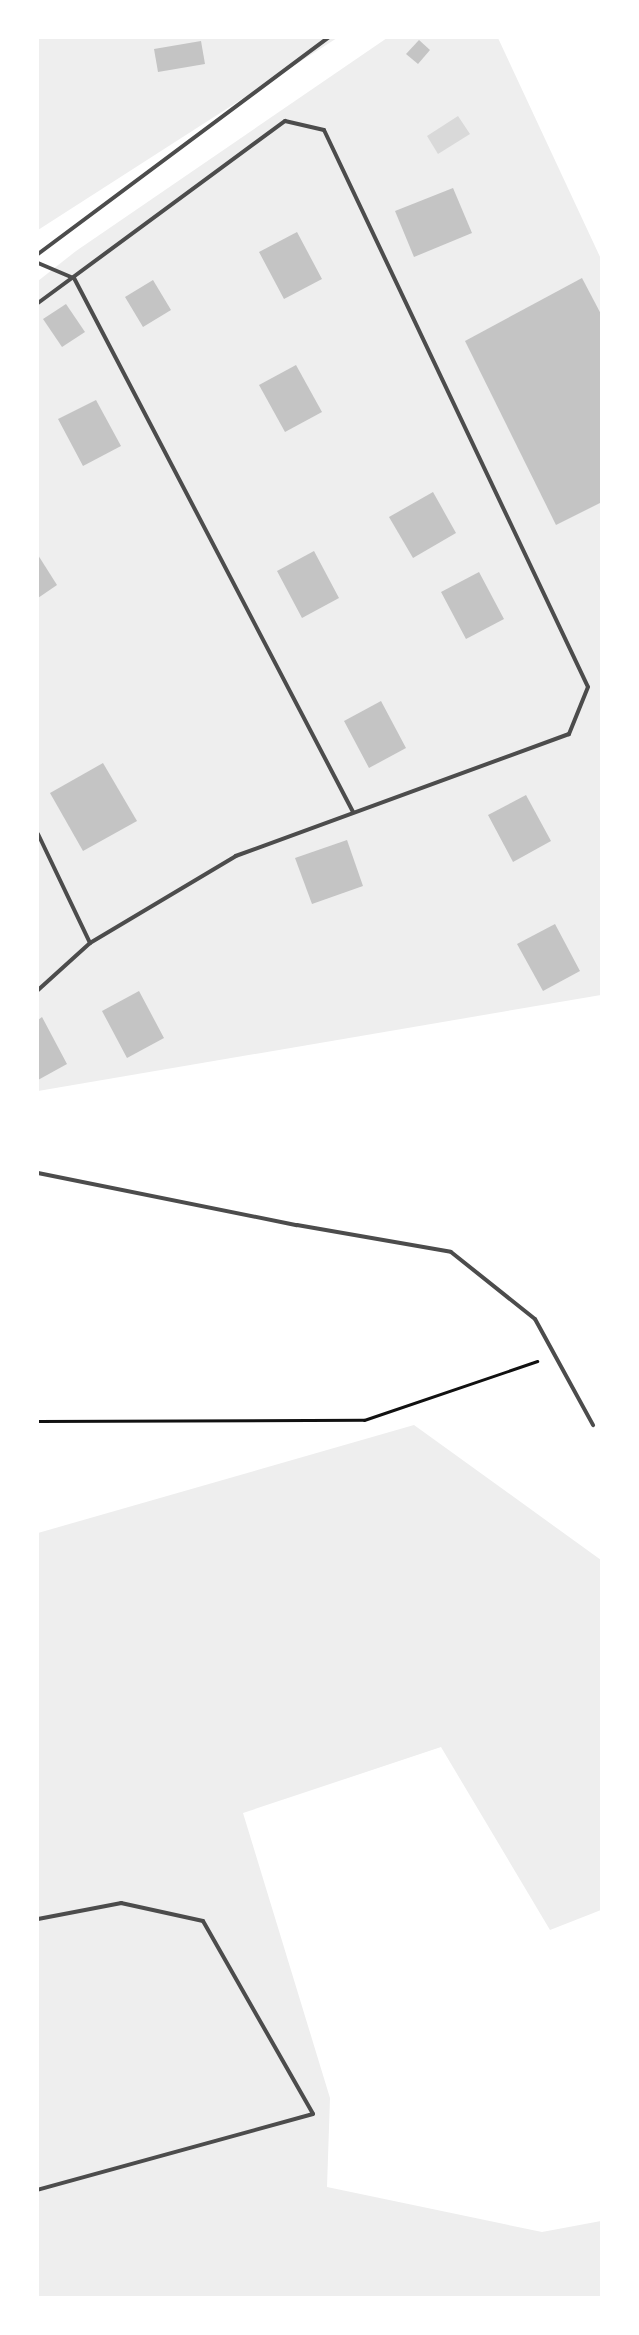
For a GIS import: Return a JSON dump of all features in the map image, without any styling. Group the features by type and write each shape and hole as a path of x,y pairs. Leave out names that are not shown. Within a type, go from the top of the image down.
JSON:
{"lane":[{"path":"38,254 328,38"},
{"path":"38,303 285,121 324,130 588,687 569,734 236,856 90,943 38,990"},
{"path":"38,263 74,278 352,812"},
{"path":"38,834 90,943"},
{"path":"38,1173 297,1225 450,1252 535,1319 593,1425"},
{"path":"38,1919 121,1903 203,1921 313,2114 38,2190"}],"path":[{"path":"38,1421 364,1420 554,1355"}],"shaded area":[{"path":"38,38 337,38 38,230"},
{"path":"387,38 498,38 601,259 601,995 38,1091 38,281 76,251"},
{"path":"458,116 470,134 438,154 427,136"},
{"path":"414,1425 601,1560 601,1910 550,1930 441,1747 243,1813 330,2098 327,2187 542,2232 601,2221 601,2297 38,2298 38,1533"}],"building":[{"path":"419,40 430,50 418,64 406,54"},
{"path":"201,41 205,64 158,72 154,49"},
{"path":"453,188 472,233 414,257 395,211"},
{"path":"297,232 322,279 284,299 259,252"},
{"path":"582,278 602,316 602,502 556,525 465,341"},
{"path":"153,280 171,310 143,327 125,297"},
{"path":"66,304 85,332 62,347 43,319"},
{"path":"296,365 322,412 285,432 259,385"},
{"path":"96,400 121,446 83,466 58,419"},
{"path":"433,492 456,533 413,558 389,517"},
{"path":"314,551 339,598 302,618 277,571"},
{"path":"38,555 57,585 38,598"},
{"path":"479,572 504,619 466,639 441,592"},
{"path":"381,701 406,748 369,768 344,721"},
{"path":"103,763 137,821 83,851 50,793"},
{"path":"526,795 551,841 513,862 488,815"},
{"path":"347,840 363,886 312,904 295,858"},
{"path":"555,924 580,971 543,991 517,944"},
{"path":"139,991 164,1038 127,1058 102,1011"},
{"path":"42,1017 67,1064 38,1080 38,1020"}]}
